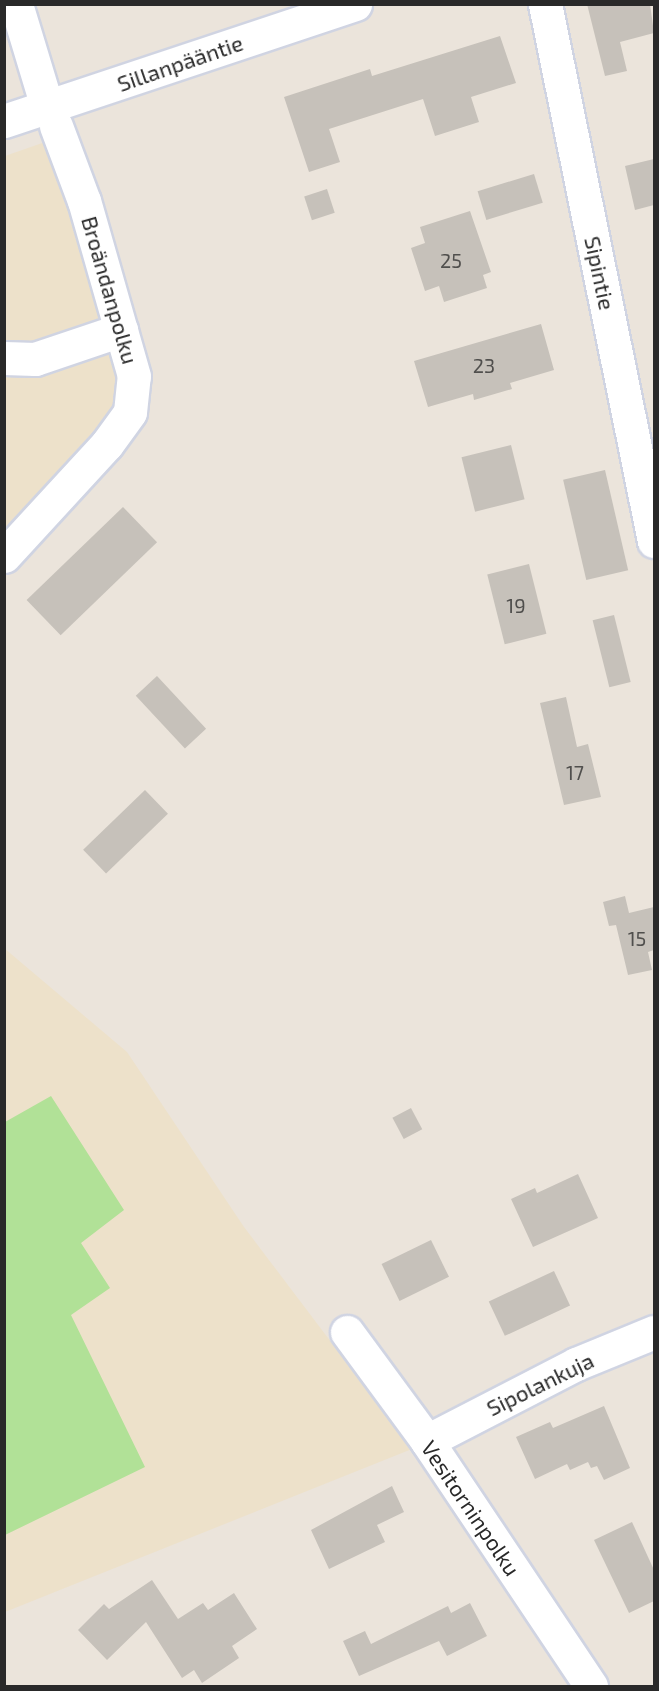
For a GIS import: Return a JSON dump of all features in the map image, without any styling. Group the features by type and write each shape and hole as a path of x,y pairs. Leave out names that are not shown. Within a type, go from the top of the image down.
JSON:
{"street":[{"name":"Broändanpolku","path":"4,556 107,444 130,412 134,376 84,201 51,117 16,4"},
{"name":"Sillanpääntie","path":"4,121 51,117 355,4"},
{"name":"Sipintie","path":"544,4 654,541"},
{"path":"4,358 35,359 121,330"},
{"name":"Vesitorninpolku","path":"347,1332 427,1442 591,1686"},
{"name":"Sipolankuja","path":"427,1442 576,1364 654,1332"}],"shaded area":[{"path":"68,134 143,372 119,444 5,572 5,156"},
{"path":"4,948 127,1052 244,1227 412,1449 5,1612"}],"green space":[{"path":"51,1096 124,1210 81,1243 110,1288 71,1315 145,1467 5,1535 5,1122"}],"building":[{"path":"587,4 650,4 654,33 620,42 627,71 605,76"},
{"path":"500,36 516,83 471,97 479,122 435,136 423,99 329,129 340,162 309,172 284,97 370,69 372,76"},
{"path":"654,159 654,205 635,210 625,166"},
{"path":"534,174 543,203 486,220 478,191"},
{"path":"327,189 335,213 312,220 304,196"},
{"path":"470,211 491,272 483,275 487,288 444,302 439,286 425,291 411,248 425,243 420,227"},
{"path":"541,324 554,370 510,383 512,389 474,400 473,394 428,407 414,361"},
{"path":"511,445 525,499 475,512 462,457"},
{"path":"605,470 628,570 586,580 563,480"},
{"path":"123,507 157,542 61,635 27,600"},
{"path":"529,564 546,634 505,644 487,574"},
{"path":"614,615 631,682 609,687 593,620"},
{"path":"157,676 206,729 185,748 136,696"},
{"path":"566,697 577,747 588,744 601,797 564,805 540,703"},
{"path":"145,790 168,814 106,873 83,850"},
{"path":"625,896 629,913 654,907 654,950 648,952 652,970 628,975 616,925 609,926 603,902"},
{"path":"411,1108 422,1129 404,1139 392,1118"},
{"path":"578,1174 598,1218 533,1247 511,1199 535,1188 537,1193"},
{"path":"431,1240 449,1277 400,1301 382,1264"},
{"path":"554,1271 570,1305 505,1336 489,1301"},
{"path":"604,1406 630,1468 604,1480 597,1466 591,1468 588,1462 570,1470 567,1464 535,1479 516,1437 550,1422 553,1428"},
{"path":"392,1486 404,1512 377,1525 385,1542 329,1569 311,1530"},
{"path":"632,1522 654,1570 654,1601 629,1613 594,1540"},
{"path":"152,1580 178,1619 203,1603 208,1610 234,1593 257,1629 232,1646 239,1658 202,1683 194,1670 182,1678 146,1622 107,1660 78,1630 104,1604 109,1609"},
{"path":"470,1603 487,1636 447,1656 439,1641 359,1676 343,1641 365,1631 371,1644 448,1606 451,1613"}]}
